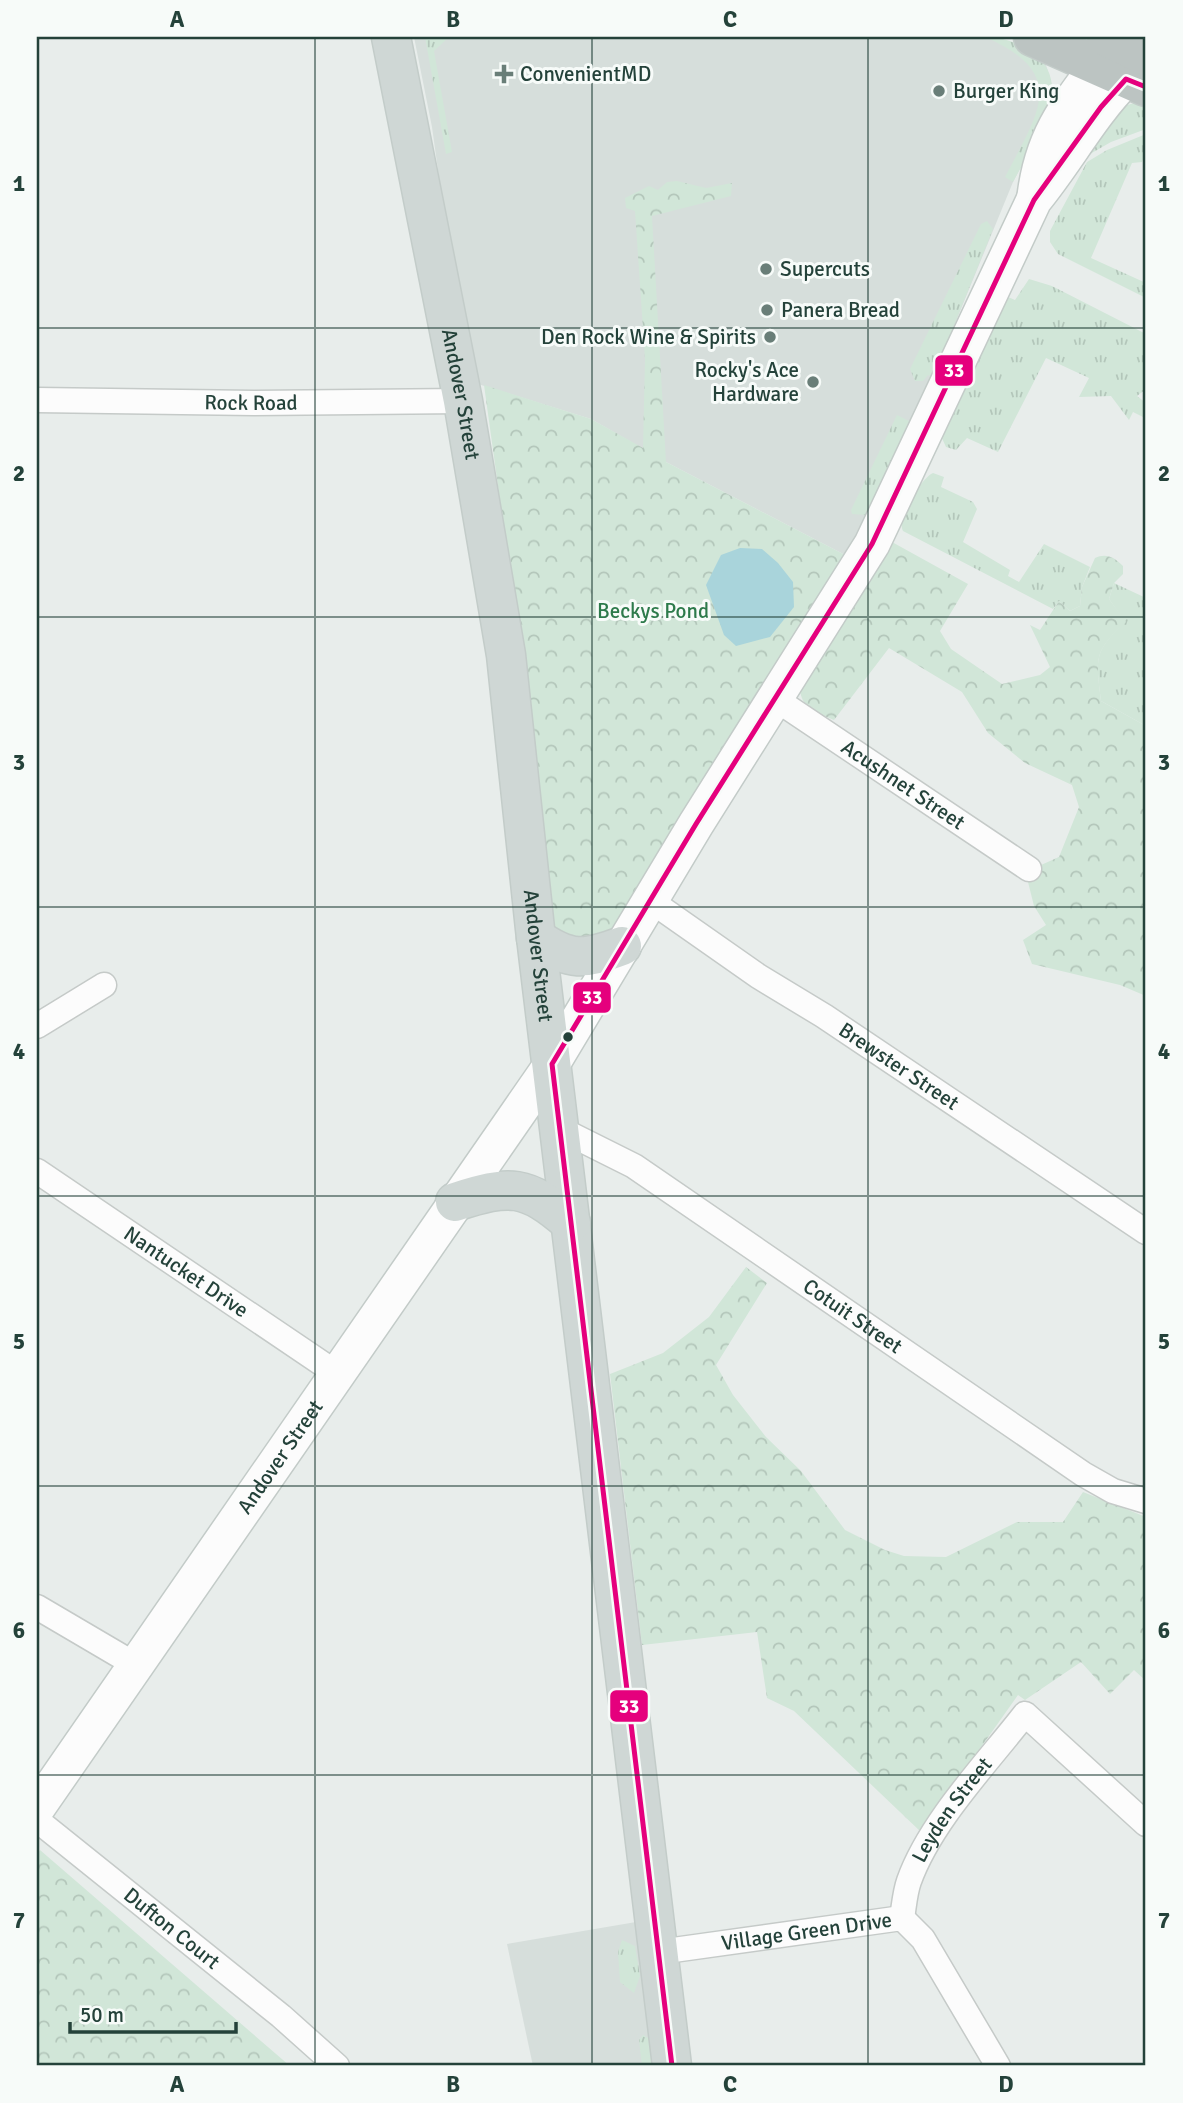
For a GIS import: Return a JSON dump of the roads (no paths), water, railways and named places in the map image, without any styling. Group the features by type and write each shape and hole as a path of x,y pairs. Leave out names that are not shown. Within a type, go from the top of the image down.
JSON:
{"highway":[{"path":"1033,37 1127,58"}],"main road":[{"name":"Andover Street","path":"37,1808 134,1664 552,1064 506,655 463,401 391,37"},
{"path":"672,2066 552,1064 696,824 777,700 872,544 1034,200 1064,163 1127,58"},
{"path":"536,938 555,951 578,958 596,956 622,946"},
{"path":"455,1202 491,1190 512,1189 543,1199 571,1223"}],"street":[{"name":"Rock Road","path":"37,400 254,404 463,401"},
{"name":"Acushnet Street","path":"777,700 1030,869"},
{"name":"Brewster Street","path":"651,901 758,976 824,1016 1146,1232"},
{"path":"37,1026 104,985"},
{"name":"Cotuit Street","path":"560,1129 634,1166 1083,1474 1113,1491 1146,1501"},
{"name":"Nantucket Drive","path":"37,1171 336,1373"},
{"path":"37,1607 134,1664"},
{"name":"Leyden Street","path":"902,1917 908,1882 922,1853 945,1818 1025,1714 1146,1824"},
{"name":"Dufton Court","path":"37,1819 281,2015 337,2066"},
{"name":"Village Green Drive","path":"659,1952 902,1917 923,1938 967,2008 998,2066"}],"water":[{"path":"740,548 762,549 778,563 793,582 794,607 770,637 736,646 724,635 706,585 721,555"}],"place":[{"name":"ConvenientMD","path":"504,74"},
{"name":"Burger King","path":"939,91"},
{"name":"Supercuts","path":"766,269"},
{"name":"Panera Bread","path":"767,310"},
{"name":"Den Rock Wine & Spirits","path":"770,337"},
{"name":"Rocky's Ace Hardware","path":"813,382"}],"park label":[{"name":"Beckys Pond","path":"653,611"}]}
